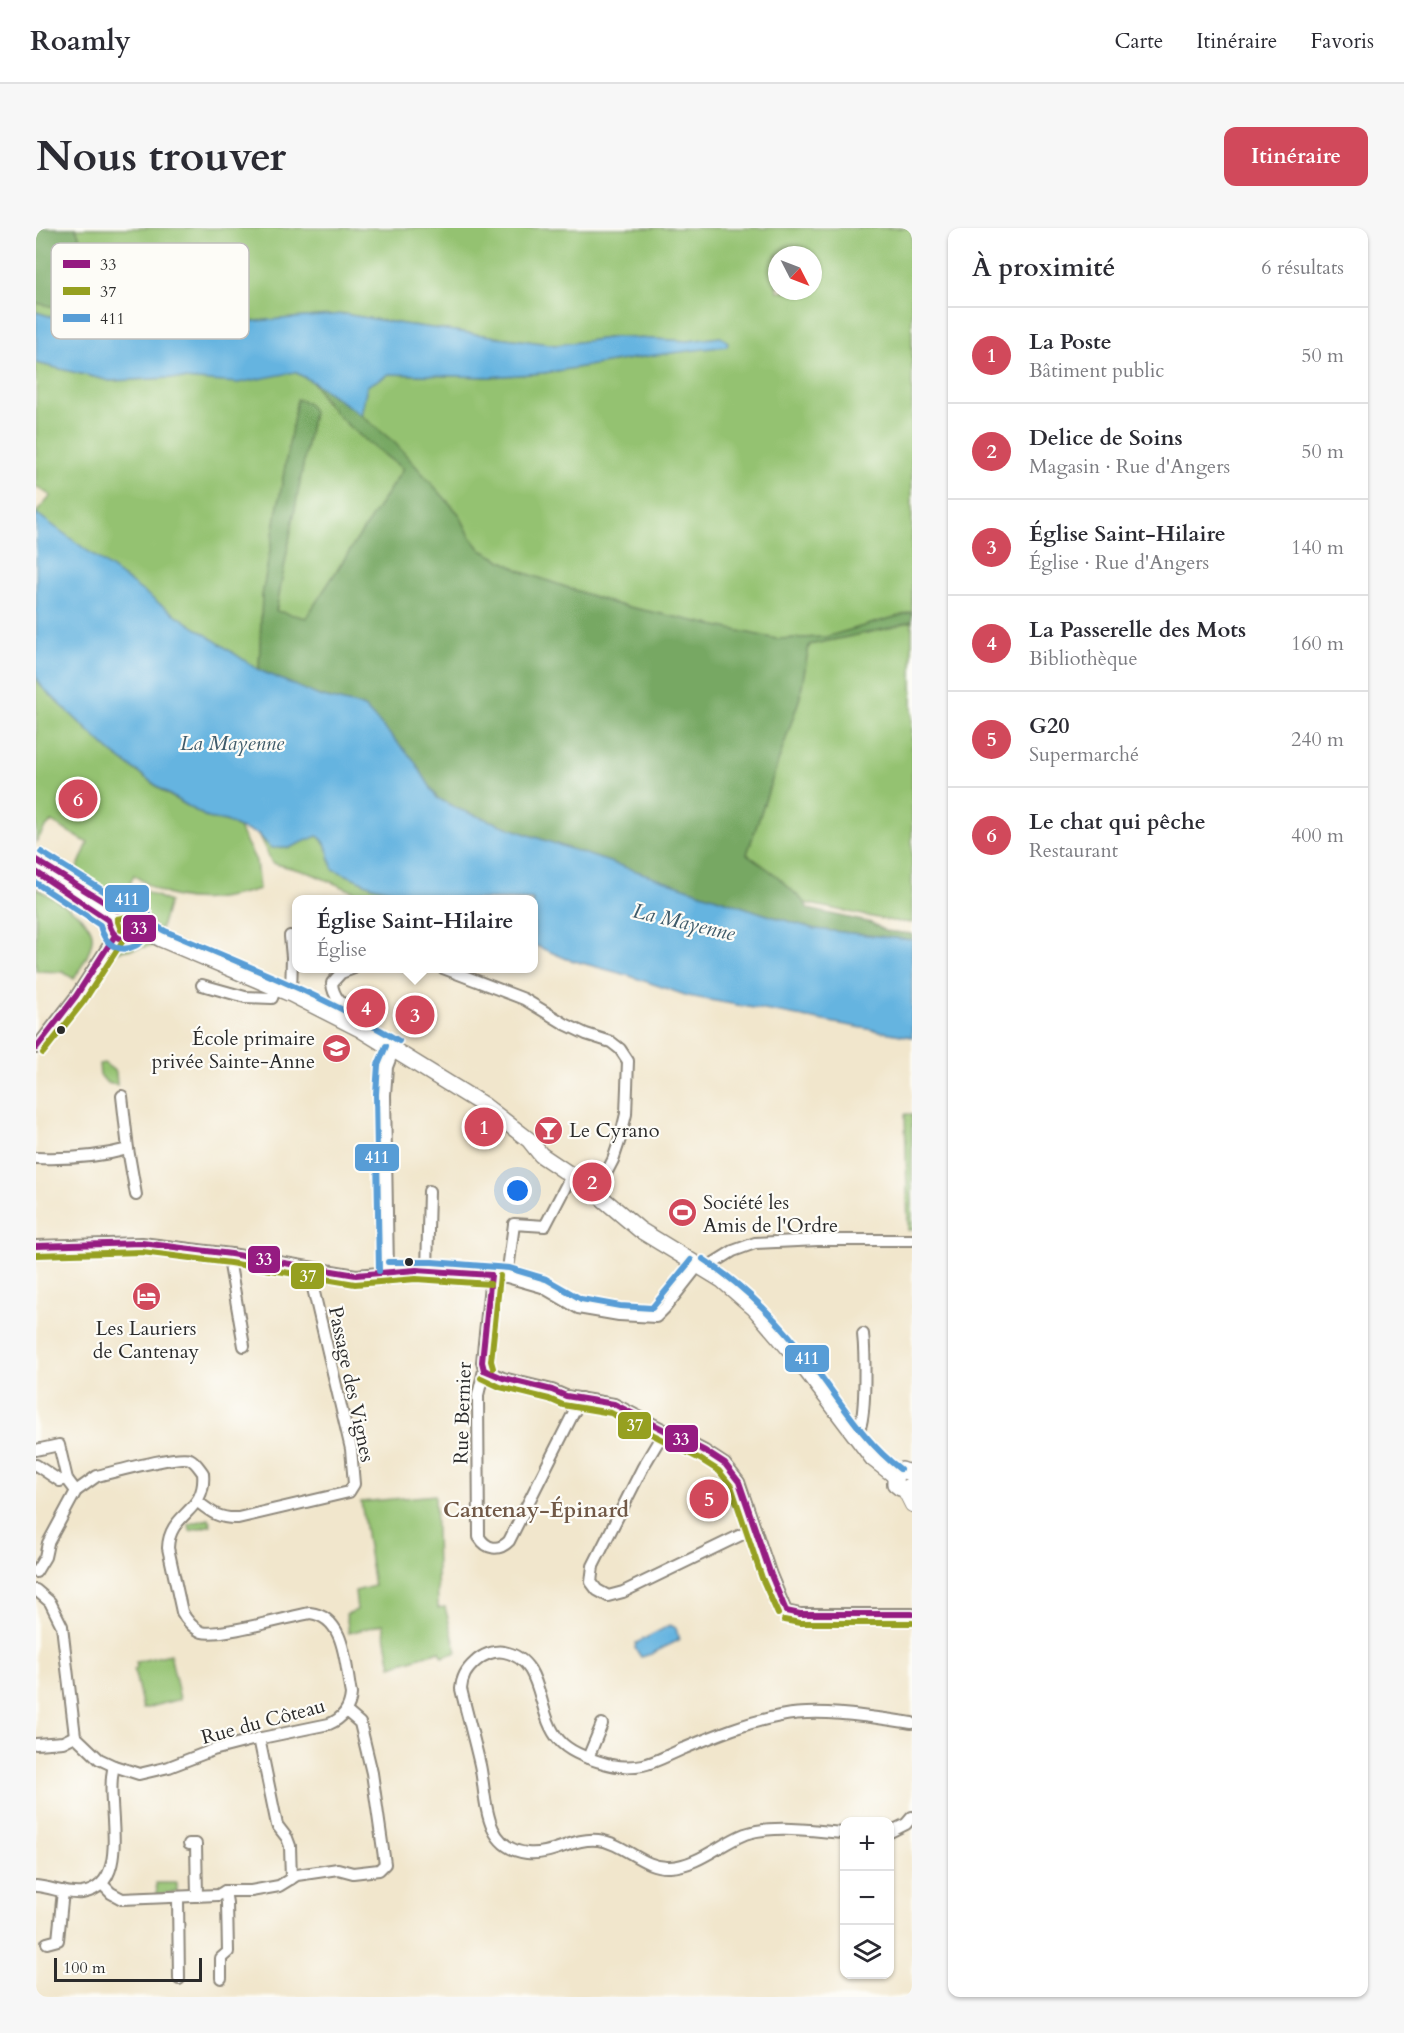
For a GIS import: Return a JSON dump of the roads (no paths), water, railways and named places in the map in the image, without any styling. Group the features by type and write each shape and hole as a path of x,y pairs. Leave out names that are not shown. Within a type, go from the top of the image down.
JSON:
{"main road":[{"path":"36,860 112,915"},
{"path":"36,872 112,915"},
{"path":"122,908 134,910 140,917 141,928 139,933 130,940 114,937 109,928 112,915 122,908"},
{"path":"141,928 161,939 291,994 360,1029 485,1106 529,1140 541,1155 596,1193 640,1230 722,1280 754,1308 774,1329 873,1459 895,1476 896,1484 908,1487"},
{"path":"895,1476 903,1470 912,1474"}],"street":[{"path":"290,936 291,994"},
{"path":"36,1048 76,996 114,937"},
{"path":"341,973 332,983 332,992 359,1018 360,1029"},
{"path":"454,973 524,999 586,1034 611,1042 628,1060 626,1114 620,1139 613,1160 596,1193"},
{"path":"202,985 245,997 272,998 276,988"},
{"path":"388,1271 385,1095 387,1067 394,1049"},
{"path":"122,1096 136,1195"},
{"path":"36,1158 58,1159 128,1149"},
{"path":"507,1277 514,1224 545,1226 571,1176"},
{"path":"427,1271 429,1191"},
{"path":"36,1246 142,1243 231,1254 356,1275 388,1271 427,1271 491,1275 542,1287 578,1308 619,1315 656,1317 702,1268 733,1251 755,1243 912,1240"},
{"path":"231,1254 230,1265 244,1346"},
{"name":"Passage des Vignes","path":"198,1502 216,1516 225,1519 238,1518 349,1492 354,1484 351,1449 308,1267"},
{"name":"Rue Bernier","path":"491,1275 482,1362 484,1370 478,1395 479,1537 486,1546 497,1549 509,1541 581,1398"},
{"path":"854,1435 860,1427 863,1400 865,1351 863,1334"},
{"path":"484,1370 503,1378 552,1390 566,1396 614,1404 705,1450 725,1464 739,1482 786,1611 800,1614 912,1614"},
{"path":"665,1430 643,1467 593,1566 591,1582 597,1590 608,1596 622,1592 746,1533 756,1531"},
{"path":"36,1450 59,1445 67,1479 76,1491"},
{"path":"36,1572 45,1557 48,1543 76,1491 97,1476 171,1459 186,1458 197,1464 203,1473 202,1494 198,1502"},
{"path":"36,1465 60,1481 67,1479"},
{"path":"908,1487 912,1505"},
{"name":"Rue du Côteau","path":"75,1736 99,1759 139,1774 169,1767 213,1750 329,1724 337,1721 351,1702 339,1634 332,1622 325,1617 310,1613 219,1632 203,1632 185,1618 168,1548 169,1538 176,1523 198,1502"},
{"path":"36,1590 50,1602 62,1626 75,1736 63,1742 36,1744"},
{"path":"840,1833 764,1829 746,1834 683,1866 668,1868 652,1865 616,1846 599,1840 583,1841 542,1854 525,1853 513,1848 498,1836 486,1816 480,1766 461,1689 462,1681 470,1666 481,1656 499,1651 511,1653 523,1660 532,1671 553,1732 566,1746 588,1758 608,1765 644,1765 760,1720 783,1715 807,1713 860,1716 912,1723"},
{"path":"102,1884 122,1899 178,1898 279,1886 297,1875 338,1869 353,1873 379,1870 385,1864 370,1766 360,1724 346,1711"},
{"path":"588,1758 602,1724"},
{"path":"259,1738 278,1825 290,1846 291,1879"},
{"path":"36,1887 82,1893 102,1884 108,1875 112,1863 111,1774 114,1766"},
{"path":"894,1830 906,1824 912,1817"},
{"path":"189,1844 196,1844 197,1896"},
{"path":"47,1943 58,1940 56,1918 63,1891"},
{"path":"221,1978 221,1958 228,1952 225,1891"},
{"path":"178,1898 180,1979"}],"water":[{"path":"36,312 51,317 51,339 249,339 249,322 344,314 556,345 616,337 688,341 721,337 728,342 727,346 544,373 490,377 389,374 367,386 361,415 295,372 238,383 169,378 110,381 36,363"},
{"name":"La Mayenne","path":"36,513 157,602 259,670 319,696 364,707 413,759 437,798 458,809 764,914 815,929 912,940 912,1037 688,996 627,975 567,959 538,947 538,895 411,895 372,886 333,869 326,846 317,836 289,848 271,848 258,834 226,821 208,818 168,794 111,752 42,687 36,676"},
{"path":"670,1625 676,1628 679,1640 641,1657 635,1648 636,1643"}],"place":[{"name":"Le chat qui pêche","path":"78,799"},
{"name":"La Passerelle des Mots","path":"366,1008"},
{"name":"Église Saint-Hilaire","path":"415,1015"},
{"name":"École primaire privée Sainte-Anne","path":"336,1049"},
{"name":"La Poste","path":"484,1127"},
{"name":"Le Cyrano","path":"548,1130"},
{"name":"Delice de Soins","path":"592,1182"},
{"name":"Société les Amis de l'Ordre","path":"682,1213"},
{"name":"Les Lauriers de Cantenay","path":"146,1297"},
{"name":"G20","path":"709,1499"}],"district":[{"name":"Cantenay-Épinard","path":"536,1509"}]}
